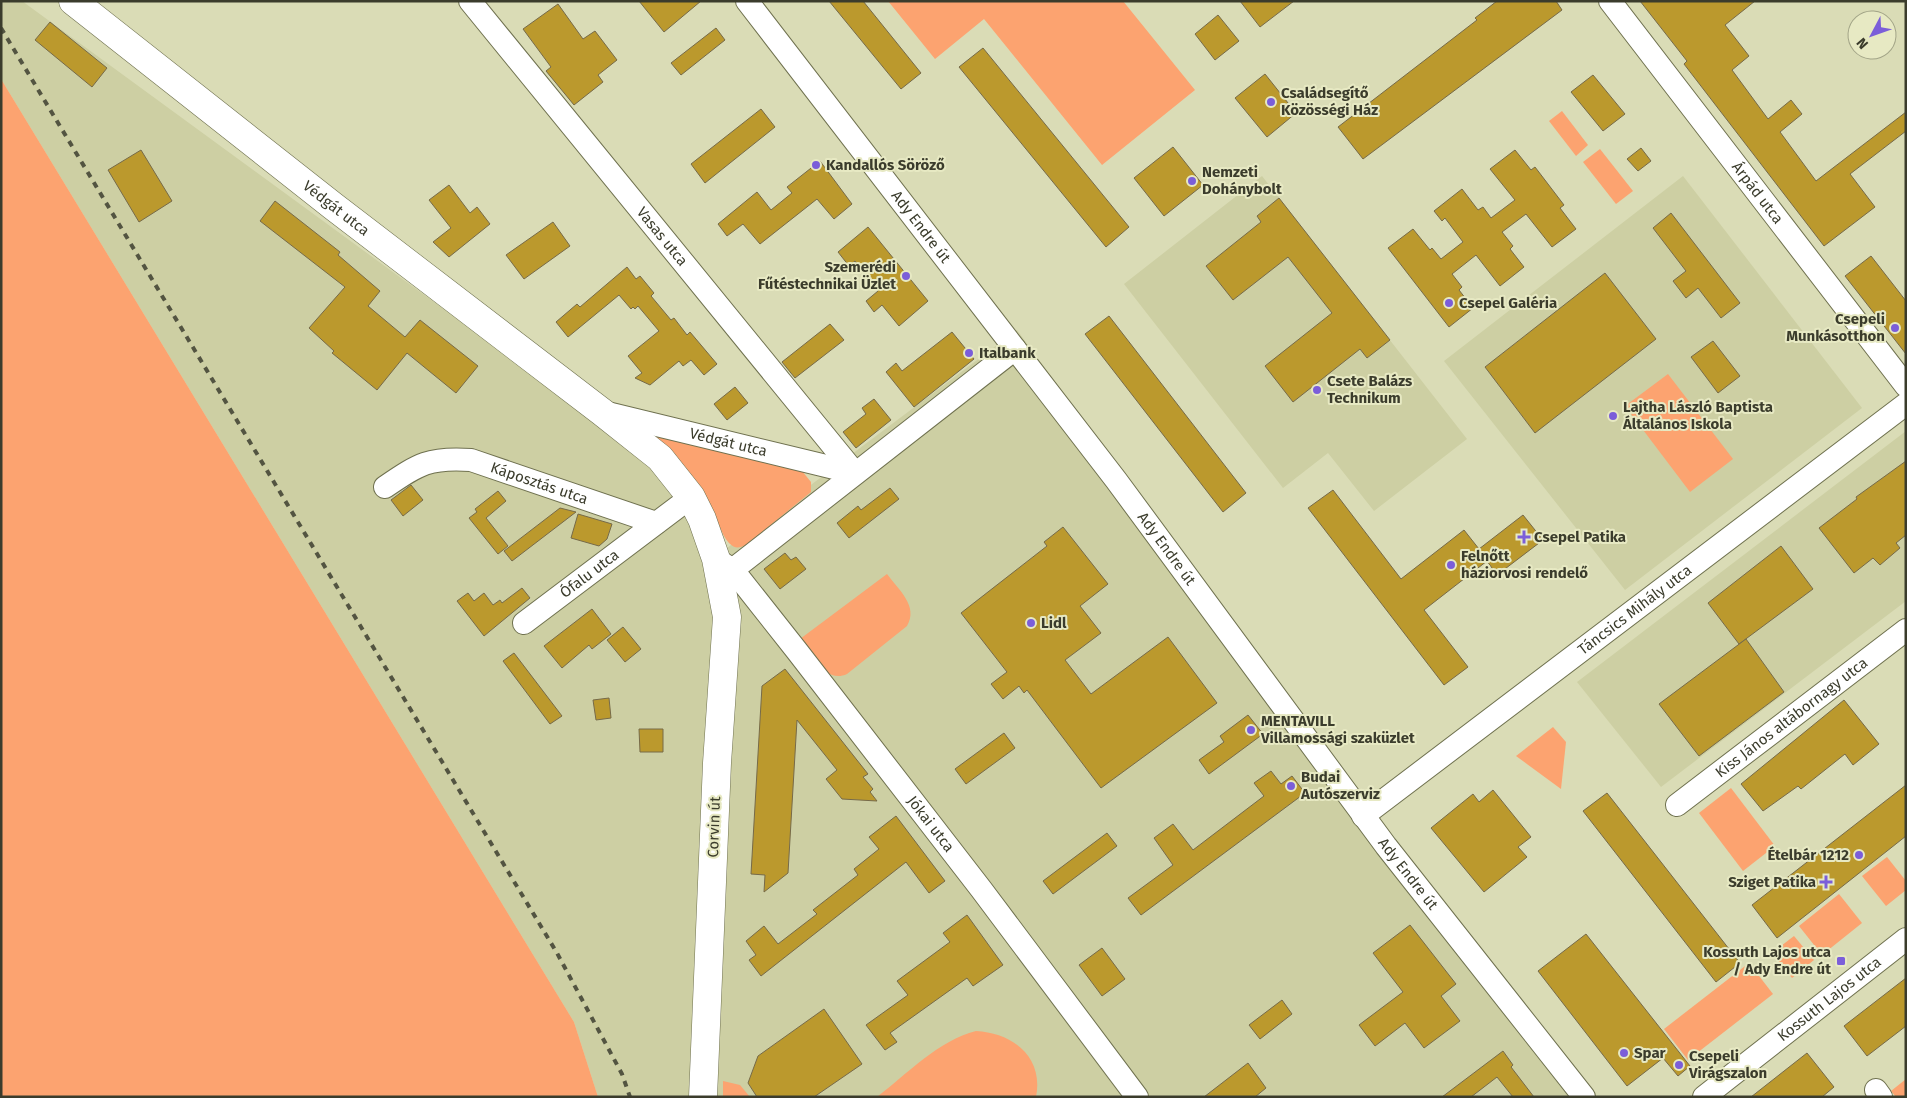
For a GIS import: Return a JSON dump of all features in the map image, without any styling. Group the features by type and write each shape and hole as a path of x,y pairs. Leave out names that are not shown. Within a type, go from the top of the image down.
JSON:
{"main road":[{"name":"Védgát utca","path":"73,1 333,206 660,458 691,498 724,569"},
{"name":"Corvin út","path":"703,1097 717,763 727,618 724,569"}],"street":[{"name":"Vasas utca","path":"470,1 854,473"},
{"name":"Ady Endre út","path":"747,1 1178,563 1363,816 1584,1097"},
{"name":"Árpád utca","path":"1610,1 1906,386"},
{"path":"724,569 854,473 1015,349"},
{"name":"Táncsics Mihály utca","path":"1363,816 1906,404"},
{"name":"Védgát utca","path":"602,412 854,473"},
{"name":"Káposztás utca","path":"384,487 418,464 449,458 471,460 656,523"},
{"path":"656,523 691,498"},
{"name":"Ófalu utca","path":"524,623 656,523"},
{"name":"Jókai utca","path":"724,569 981,889 1137,1097"},
{"name":"Kiss János altábornagy utca","path":"1677,805 1906,630"},
{"name":"Kossuth Lajos utca","path":"1704,1097 1906,939"}],"shaded area":[{"path":"1,1 22,1 694,492 711,560 1017,330 1581,1097 598,1097 574,1022 1,79"},
{"path":"888,1 1123,1 1195,90 1102,165 984,19 935,59"},
{"path":"1,79 574,1022 598,1097 1,1097"},
{"path":"1562,111 1588,145 1576,156 1549,121"},
{"path":"1600,149 1633,191 1616,204 1583,162"},
{"name":"Csete Balázs Technikum","path":"1262,176 1467,439 1374,511 1328,453 1283,488 1124,284"},
{"name":"Lajtha László Baptista Általános Iskola","path":"1683,176 1862,408 1625,590 1444,361"},
{"path":"1668,374 1733,459 1690,492 1625,406"},
{"path":"654,431 798,466 811,482 811,492 746,545 735,547 726,539 712,509 703,496 653,439"},
{"path":"1906,431 1906,601 1661,787 1577,682"},
{"path":"887,574 906,598 909,605 910,619 907,626 847,674 832,675 820,666 800,639"},
{"path":"1553,727 1566,742 1561,789 1516,756"},
{"path":"1731,788 1775,846 1743,871 1699,813"},
{"path":"1887,857 1906,881 1906,890 1886,906 1862,876"},
{"path":"1839,894 1862,923 1822,955 1799,926"},
{"path":"1794,936 1814,960 1792,978 1772,953"},
{"path":"1749,963 1773,994 1688,1060 1664,1029"},
{"path":"976,1031 1002,1037 1013,1042 1023,1050 1035,1070 1037,1083 1036,1097 877,1097 936,1050 962,1035"},
{"path":"1906,1079 1906,1097 1896,1097 1891,1091"},
{"path":"723,1081 740,1085 750,1097 723,1097"}],"building":[{"path":"639,1 701,1 664,32"},
{"path":"829,1 863,1 921,73 901,89"},
{"path":"1240,1 1294,1 1260,27"},
{"path":"1497,1 1556,1 1562,10 1363,159 1338,127 1477,20 1475,18"},
{"path":"1640,1 1755,1 1725,25 1749,56 1732,70 1768,119 1791,100 1802,114 1780,132 1816,181 1906,112 1906,131 1850,174 1875,207 1824,246 1684,64 1687,61"},
{"path":"558,4 583,39 595,31 617,60 598,75 603,82 574,105 546,71 551,67 523,29"},
{"path":"1218,15 1239,41 1215,60 1195,34"},
{"path":"50,22 107,68 92,87 35,40"},
{"path":"716,28 725,40 681,75 671,63"},
{"path":"983,48 1129,227 1106,247 959,67"},
{"name":"Családsegítő Közösségi Ház","path":"1265,74 1296,113 1267,137 1235,98"},
{"path":"1593,75 1625,114 1603,131 1571,92"},
{"path":"761,109 775,127 705,183 691,164"},
{"path":"1173,147 1203,185 1164,216 1134,178"},
{"path":"1641,148 1651,161 1638,171 1627,159"},
{"path":"141,150 172,201 139,222 108,170"},
{"path":"1515,150 1531,170 1535,167 1564,205 1560,208 1576,229 1552,247 1526,214 1502,232 1513,246 1510,249 1524,267 1500,286 1476,255 1452,274 1462,287 1459,290 1473,308 1449,327 1388,248 1413,229 1430,250 1432,248 1441,259 1463,242 1445,218 1442,221 1434,211 1462,189 1478,210 1483,207 1491,218 1515,200 1490,169"},
{"path":"820,161 852,204 834,219 817,199 760,244 743,224 727,236 718,224 757,192 771,210 792,193 787,187"},
{"path":"449,185 470,213 477,207 490,224 449,257 433,242 451,228 429,200"},
{"path":"1279,198 1390,340 1367,358 1360,349 1293,402 1265,366 1332,313 1288,257 1233,300 1206,266 1261,222 1257,216"},
{"path":"275,201 340,252 338,255 380,291 368,306 405,337 420,320 478,366 456,393 407,353 377,390 332,353 334,351 309,328 345,287 260,221"},
{"path":"1671,213 1740,303 1721,318 1698,288 1686,298 1673,281 1686,271 1653,228"},
{"path":"553,222 570,246 524,279 506,255"},
{"path":"868,227 928,301 899,326 882,305 874,312 866,301 878,291 855,261 849,266 838,252"},
{"name":"Csepeli Munkásotthon","path":"1871,256 1906,301 1906,354 1845,276"},
{"path":"627,267 636,279 640,276 654,293 651,296 671,320 674,318 687,335 690,332 717,364 704,375 691,360 683,366 679,361 650,385 635,378 642,373 628,356 659,331 638,306 635,309 633,307 631,309 619,295 568,337 556,322 577,304 580,307"},
{"path":"1605,273 1656,339 1535,433 1485,367"},
{"path":"1109,316 1246,493 1223,512 1085,334"},
{"path":"830,324 844,340 795,378 782,362"},
{"path":"952,332 974,359 914,407 886,372 896,363 902,371"},
{"path":"1713,341 1740,376 1718,393 1691,357"},
{"path":"735,387 748,403 727,420 714,404"},
{"path":"874,399 891,420 856,448 843,432 866,414 862,408"},
{"path":"1906,461 1906,535 1896,543 1900,548 1880,565 1873,558 1854,573 1819,528 1857,499 1856,497"},
{"path":"411,485 423,500 403,516 391,500"},
{"path":"890,488 899,499 849,538 837,523 858,506 861,510"},
{"path":"1333,490 1401,579 1464,530 1479,549 1523,515 1543,540 1497,575 1487,561 1424,610 1468,667 1444,685 1308,508"},
{"path":"498,491 506,501 486,518 508,546 498,554 469,518 477,512 475,509"},
{"path":"560,508 576,512 512,561 504,551"},
{"path":"578,514 612,524 607,539 599,546 571,538"},
{"path":"1063,527 1108,584 1080,606 1101,633 1065,660 1091,694 1168,637 1217,703 1101,788 1027,690 1024,693 1019,686 1003,699 991,684 1007,672 961,613 1047,546 1044,542"},
{"path":"1781,546 1813,589 1739,644 1708,603"},
{"path":"785,553 791,560 796,557 806,569 780,589 764,569"},
{"path":"522,588 530,598 484,636 457,601 468,593 474,601 484,593 493,605 500,600 502,603"},
{"path":"592,609 611,634 592,649 589,645 562,668 544,646"},
{"path":"623,627 641,649 625,662 607,640"},
{"path":"1746,639 1784,692 1699,756 1659,704"},
{"path":"514,653 562,716 550,724 503,661"},
{"path":"785,669 868,774 863,777 873,789 870,792 877,801 842,799 826,779 837,770 797,720 788,873 764,892 765,875 751,874 762,686"},
{"path":"609,698 611,718 596,720 593,700"},
{"path":"1844,700 1879,744 1853,765 1845,754 1801,789 1798,786 1763,811 1741,784"},
{"path":"1248,715 1263,734 1209,774 1199,760 1224,742 1220,736"},
{"path":"639,729 663,729 663,752 640,752"},
{"path":"1004,733 1015,748 966,784 955,769"},
{"path":"1271,771 1281,784 1292,776 1305,793 1141,915 1128,898 1173,865 1154,838 1173,824 1193,850 1264,796 1254,783"},
{"path":"1906,785 1906,836 1777,938 1752,905"},
{"path":"1493,790 1531,837 1518,847 1527,857 1484,892 1431,828 1473,794 1479,802"},
{"path":"1607,793 1740,963 1716,982 1583,811"},
{"path":"896,816 945,881 929,893 906,862 761,976 749,960 756,955 746,941 764,926 778,944 817,914 813,910 858,875 854,869 879,849 869,837"},
{"path":"1107,833 1117,846 1053,894 1043,881"},
{"path":"967,915 1003,965 973,986 967,978 890,1033 897,1042 885,1050 866,1025 908,995 897,981 950,942 943,933"},
{"path":"1410,925 1456,984 1441,996 1460,1021 1424,1048 1405,1023 1375,1046 1359,1025 1403,992 1373,953"},
{"path":"1586,934 1690,1066 1678,1076 1663,1058 1627,1086 1538,971"},
{"path":"1102,948 1125,979 1102,996 1079,965"},
{"path":"1906,978 1906,1026 1867,1056 1844,1026"},
{"path":"1282,1000 1292,1014 1260,1039 1249,1025"},
{"path":"824,1009 862,1064 814,1097 757,1097 748,1083 758,1056"},
{"path":"1503,1051 1513,1065 1511,1067 1534,1097 1513,1097 1497,1077 1471,1097 1442,1097"},
{"path":"1807,1053 1834,1087 1822,1097 1751,1097"},
{"path":"1248,1063 1266,1088 1255,1097 1204,1097"}],"railway":[{"path":"1,28 557,953 622,1074 630,1097"}],"place":[{"name":"Családsegítő Közösségi Ház","path":"1271,102"},
{"name":"Kandallós Söröző","path":"816,165"},
{"name":"Nemzeti Dohánybolt","path":"1192,181"},
{"name":"Szemerédi Fűtéstechnikai Üzlet","path":"906,276"},
{"name":"Csepel Galéria","path":"1449,303"},
{"name":"Csepeli Munkásotthon","path":"1895,328"},
{"name":"Italbank","path":"969,353"},
{"name":"Csete Balázs Technikum","path":"1317,390"},
{"name":"Lajtha László Baptista Általános Iskola","path":"1613,416"},
{"name":"Csepel Patika","path":"1524,537"},
{"name":"Felnőtt háziorvosi rendelő","path":"1451,565"},
{"name":"Lidl","path":"1031,623"},
{"name":"MENTAVILL Villamossági szaküzlet","path":"1251,730"},
{"name":"Budai Autószerviz","path":"1291,786"},
{"name":"Ételbár 1212","path":"1859,855"},
{"name":"Sziget Patika","path":"1826,882"},
{"name":"Kossuth Lajos utca / Ady Endre út","path":"1841,961"},
{"name":"Spar","path":"1624,1053"},
{"name":"Csepeli Virágszalon","path":"1679,1065"}]}
